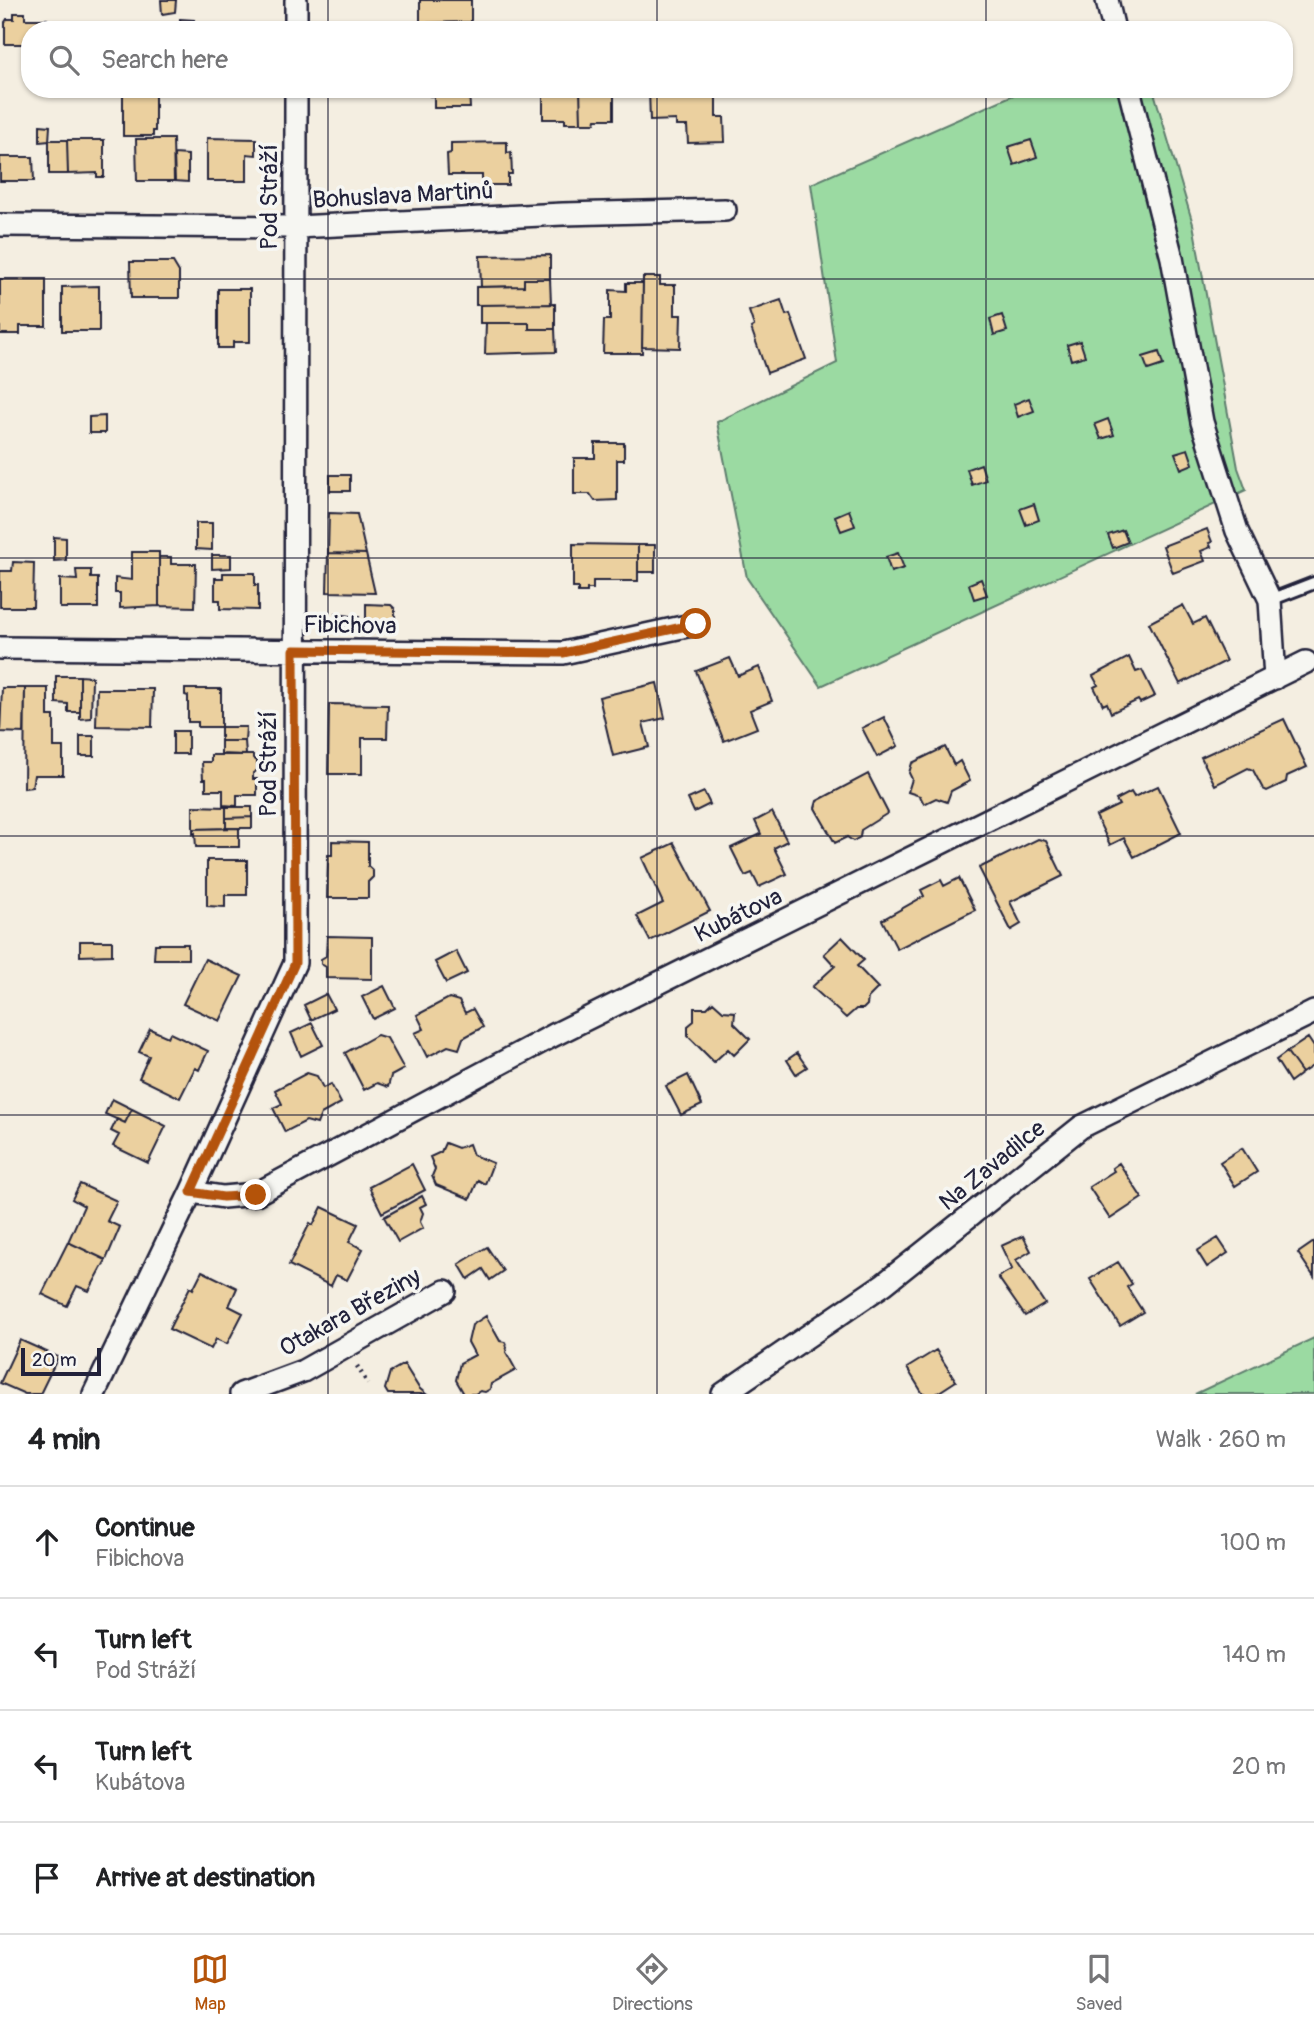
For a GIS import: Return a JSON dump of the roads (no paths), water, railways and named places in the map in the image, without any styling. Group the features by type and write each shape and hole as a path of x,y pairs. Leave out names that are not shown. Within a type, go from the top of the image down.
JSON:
{"street":[{"path":"296,0 296,21"},
{"path":"1107,0 1112,21"},
{"name":"Pod Stráží","path":"94,1394 191,1192 295,963 296,98"},
{"path":"1131,98 1172,258 1202,422 1237,531 1270,600 1275,678"},
{"name":"Bohuslava Martinů","path":"0,225 296,227 563,214 725,210"},
{"name":"Fibichova","path":"0,648 563,653 696,624"},
{"name":"Kubátova","path":"191,1192 223,1197 256,1195 554,1035 1306,662"},
{"name":"Na Zavadilce","path":"723,1394 884,1284 1081,1127 1314,1012"},
{"name":"Otakara Březiny","path":"242,1394 303,1371 444,1291"}],"lane":[{"path":"1270,600 1314,583"}]}
